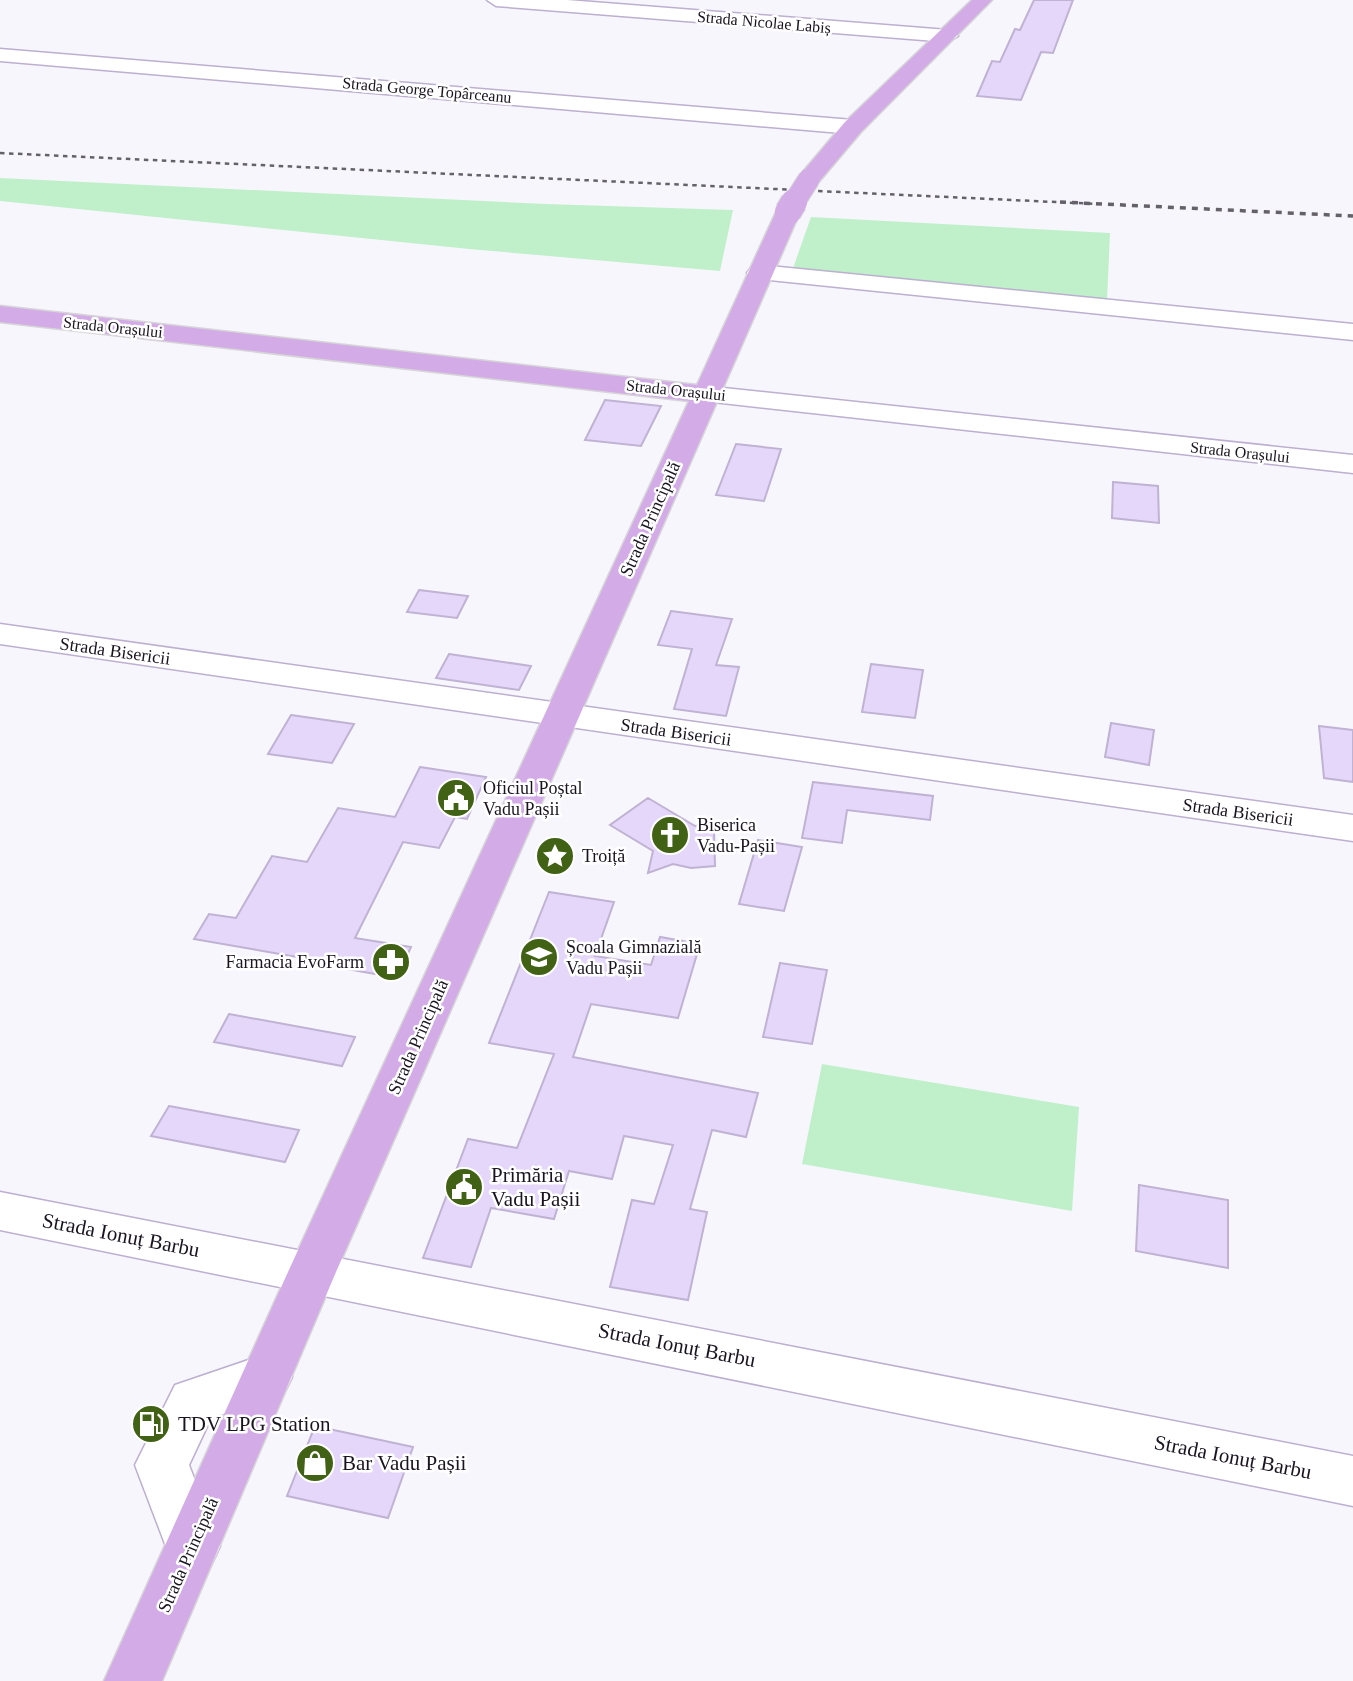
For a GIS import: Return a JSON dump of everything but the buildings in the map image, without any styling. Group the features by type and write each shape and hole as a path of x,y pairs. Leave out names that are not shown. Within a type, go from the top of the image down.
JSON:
{"main road":[{"path":"853,127 983,0"},
{"name":"Strada Principală","path":"266,1377 788,212 809,179 853,127"},
{"name":"Strada Orașului","path":"0,314 705,394"},
{"name":"Strada Principală","path":"133,1681 192,1546"}],"street":[{"name":"Strada Nicolae Labiș","path":"496,0 948,36"},
{"name":"Strada George Topârceanu","path":"0,55 853,127"},
{"path":"760,273 1353,332"},
{"name":"Strada Orașului","path":"705,394 1353,464"},
{"name":"Strada Bisericii","path":"0,634 1353,828"},
{"name":"Strada Ionuț Barbu","path":"0,1212 1353,1481"},
{"path":"192,1546 162,1465 193,1401 266,1377"}],"green space":[{"path":"0,178 546,204 733,210 720,271 469,249 0,201"},
{"path":"811,217 1110,233 1107,302 792,271"},
{"path":"822,1064 1079,1107 1072,1211 802,1164"}],"railway":[{"path":"0,153 1098,204"},
{"path":"1060,202 1353,216"}],"place":[{"name":"Oficiul Poștal Vadu Pașii","path":"456,798"},
{"name":"Biserica Vadu-Pașii","path":"670,835"},
{"name":"Troiță","path":"555,856"},
{"name":"Școala Gimnazială Vadu Pașii","path":"539,957"},
{"name":"Farmacia EvoFarm","path":"391,962"},
{"name":"Primăria Vadu Pașii","path":"464,1187"},
{"name":"TDV LPG Station","path":"151,1424"},
{"name":"Bar Vadu Pașii","path":"315,1463"}]}
